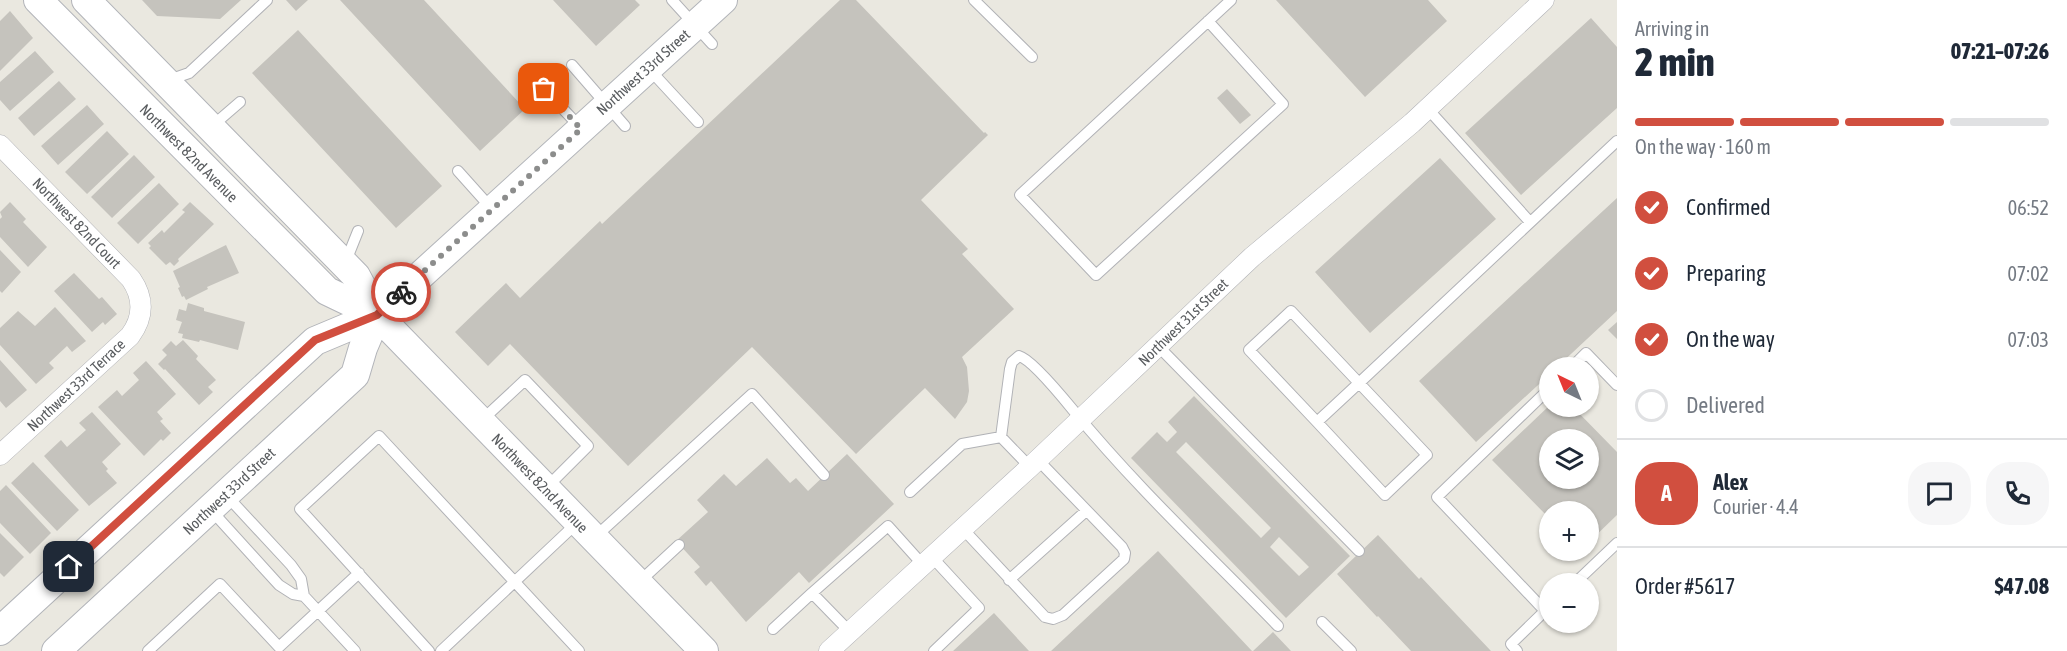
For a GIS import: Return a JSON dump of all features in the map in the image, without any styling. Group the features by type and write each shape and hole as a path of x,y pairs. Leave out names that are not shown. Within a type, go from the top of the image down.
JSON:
{"street":[{"name":"Northwest 82nd Avenue","path":"38,0 327,291 377,315"},
{"name":"Northwest 82nd Avenue","path":"86,0 356,276 377,315 704,651"},
{"name":"Northwest 33rd Street","path":"0,631 315,340 377,315 648,68 704,34 723,0"},
{"name":"Northwest 31st Street","path":"829,651 1081,420 1259,250 1392,140 1544,0"},
{"path":"101,64 128,72 141,81 166,81"},
{"name":"Northwest 82nd Court","path":"4,158 131,279 139,293 141,308"},
{"name":"Northwest 33rd Terrace","path":"0,455 130,336 139,322 141,308"},
{"name":"Northwest 33rd Street","path":"56,651 355,375 377,315"}],"lane":[{"path":"166,81 189,73 267,0"},
{"path":"672,0 704,34"},
{"path":"974,0 1032,57"},
{"path":"1208,21 1283,104 1096,275 1020,195 1208,21 1231,0"},
{"path":"572,64 625,126"},
{"path":"648,68 698,122"},
{"path":"544,89 581,129"},
{"path":"211,128 240,102"},
{"path":"1427,108 1530,222"},
{"path":"1317,422 1617,141"},
{"path":"458,171 492,209"},
{"path":"344,264 358,231"},
{"path":"1291,311 1359,383 1427,455 1385,495 1249,350 1291,311"},
{"path":"1158,346 1359,551"},
{"path":"1001,437 1012,362 1019,356 1028,361 1109,453 1278,626"},
{"path":"1599,366 1617,385"},
{"path":"481,422 525,380 533,388 588,446 545,488"},
{"path":"441,651 514,582 586,530 752,394 824,475"},
{"path":"1539,399 1437,497 1539,601"},
{"path":"429,651 300,508 379,436 579,651"},
{"path":"910,492 962,444 1001,437 1034,463 1122,546 1125,553 1124,559 1064,615 1053,619 1046,617 963,529"},
{"path":"218,502 279,585 293,594 304,596"},
{"path":"218,502 291,565 301,579 304,596 355,651"},
{"path":"1009,580 1086,511"},
{"path":"773,629 888,526 979,608 934,651"},
{"path":"1586,573 1617,543"},
{"path":"638,583 679,545"},
{"path":"148,651 220,584 280,649 359,573"},
{"path":"812,593 850,632"},
{"path":"1518,651 1511,644 1539,617"},
{"path":"1322,621 1351,651"}],"building":[{"path":"142,0 241,0 220,19 157,16"},
{"path":"286,0 308,0 296,11"},
{"path":"340,0 424,0 525,109 480,151"},
{"path":"553,0 635,0 640,5 596,46"},
{"path":"840,0 856,0 988,135 921,200 968,249 962,254 1014,309 962,357 967,367 969,391 967,402 955,419 925,388 856,454 752,347 628,466 510,344 488,366 455,332 506,283 520,298 600,221 602,224"},
{"path":"1276,0 1428,0 1447,21 1365,97"},
{"path":"10,11 33,38 0,71 0,21"},
{"path":"1591,18 1617,47 1617,108 1521,195 1465,133"},
{"path":"298,30 442,186 396,228 252,73"},
{"path":"35,51 54,72 10,111 0,100 0,82"},
{"path":"59,81 76,99 34,136 18,118"},
{"path":"1227,89 1251,115 1240,124 1217,98"},
{"path":"87,105 104,124 58,165 41,146"},
{"path":"107,131 129,154 87,194 65,172"},
{"path":"134,155 155,177 112,218 91,197"},
{"path":"1440,158 1496,219 1370,333 1315,272"},
{"path":"159,183 179,204 138,244 117,223"},
{"path":"1617,198 1617,311 1568,357 1539,357 1539,384 1476,442 1419,381"},
{"path":"10,202 26,219 23,222 47,247 28,267 0,237 2,217 0,212"},
{"path":"190,202 214,224 178,259 179,261 174,266 170,262 166,265 149,248 151,246 148,243 162,230 164,233 185,212 182,210"},
{"path":"226,245 239,273 207,287 208,289 186,300 184,296 182,297 173,271"},
{"path":"0,250 21,272 2,293 0,291"},
{"path":"74,273 99,299 102,297 117,314 105,325 103,322 92,332 54,291"},
{"path":"188,303 204,308 204,311 245,322 238,350 200,340 199,342 182,338 183,334 178,333 182,322 176,320 179,309 186,311"},
{"path":"55,307 86,341 72,352 67,346 49,363 54,368 36,384 0,345 0,328 18,311 35,326"},
{"path":"1617,322 1617,339 1608,330"},
{"path":"183,340 198,356 196,359 216,380 208,387 213,392 199,405 158,364 167,355 162,350 171,341 176,346"},
{"path":"0,360 27,390 6,408 0,401"},
{"path":"146,361 176,394 157,412 163,419 160,421 171,433 163,441 161,439 144,456 98,407 117,390 122,396 139,380 133,373"},
{"path":"1194,396 1350,556 1286,618 1131,458 1157,432 1167,442 1177,432 1168,422","holes":["1186,442 1271,528 1261,538 1176,452","1279,537 1309,567 1299,576 1270,547"]},
{"path":"92,412 121,444 102,462 108,469 106,471 117,483 89,506 44,456 61,440 67,447 86,430 79,423"},
{"path":"1539,415 1583,417 1594,429 1539,429 1539,489 1599,489 1599,434 1617,452 1617,515 1599,532 1599,501 1539,501 1539,508 1492,460"},
{"path":"847,454 894,504 809,583 799,572 746,622 711,581 706,586 694,572 700,567 676,541 708,512 697,500 724,474 736,486 767,458 790,483 796,478 808,491"},
{"path":"33,462 79,510 57,531 11,483"},
{"path":"6,485 51,533 30,554 0,523 0,491"},
{"path":"0,533 24,557 4,577 0,573"},
{"path":"1378,535 1491,651 1411,651 1377,617 1337,574"},
{"path":"1158,551 1252,651 1051,651"},
{"path":"994,613 1029,651 953,651"},
{"path":"1273,632 1291,651 1253,651"}],"way so far":[{"path":"401,292 581,129 544,89"}],"route":[{"path":"69,567 315,340 377,315 401,292"}]}
